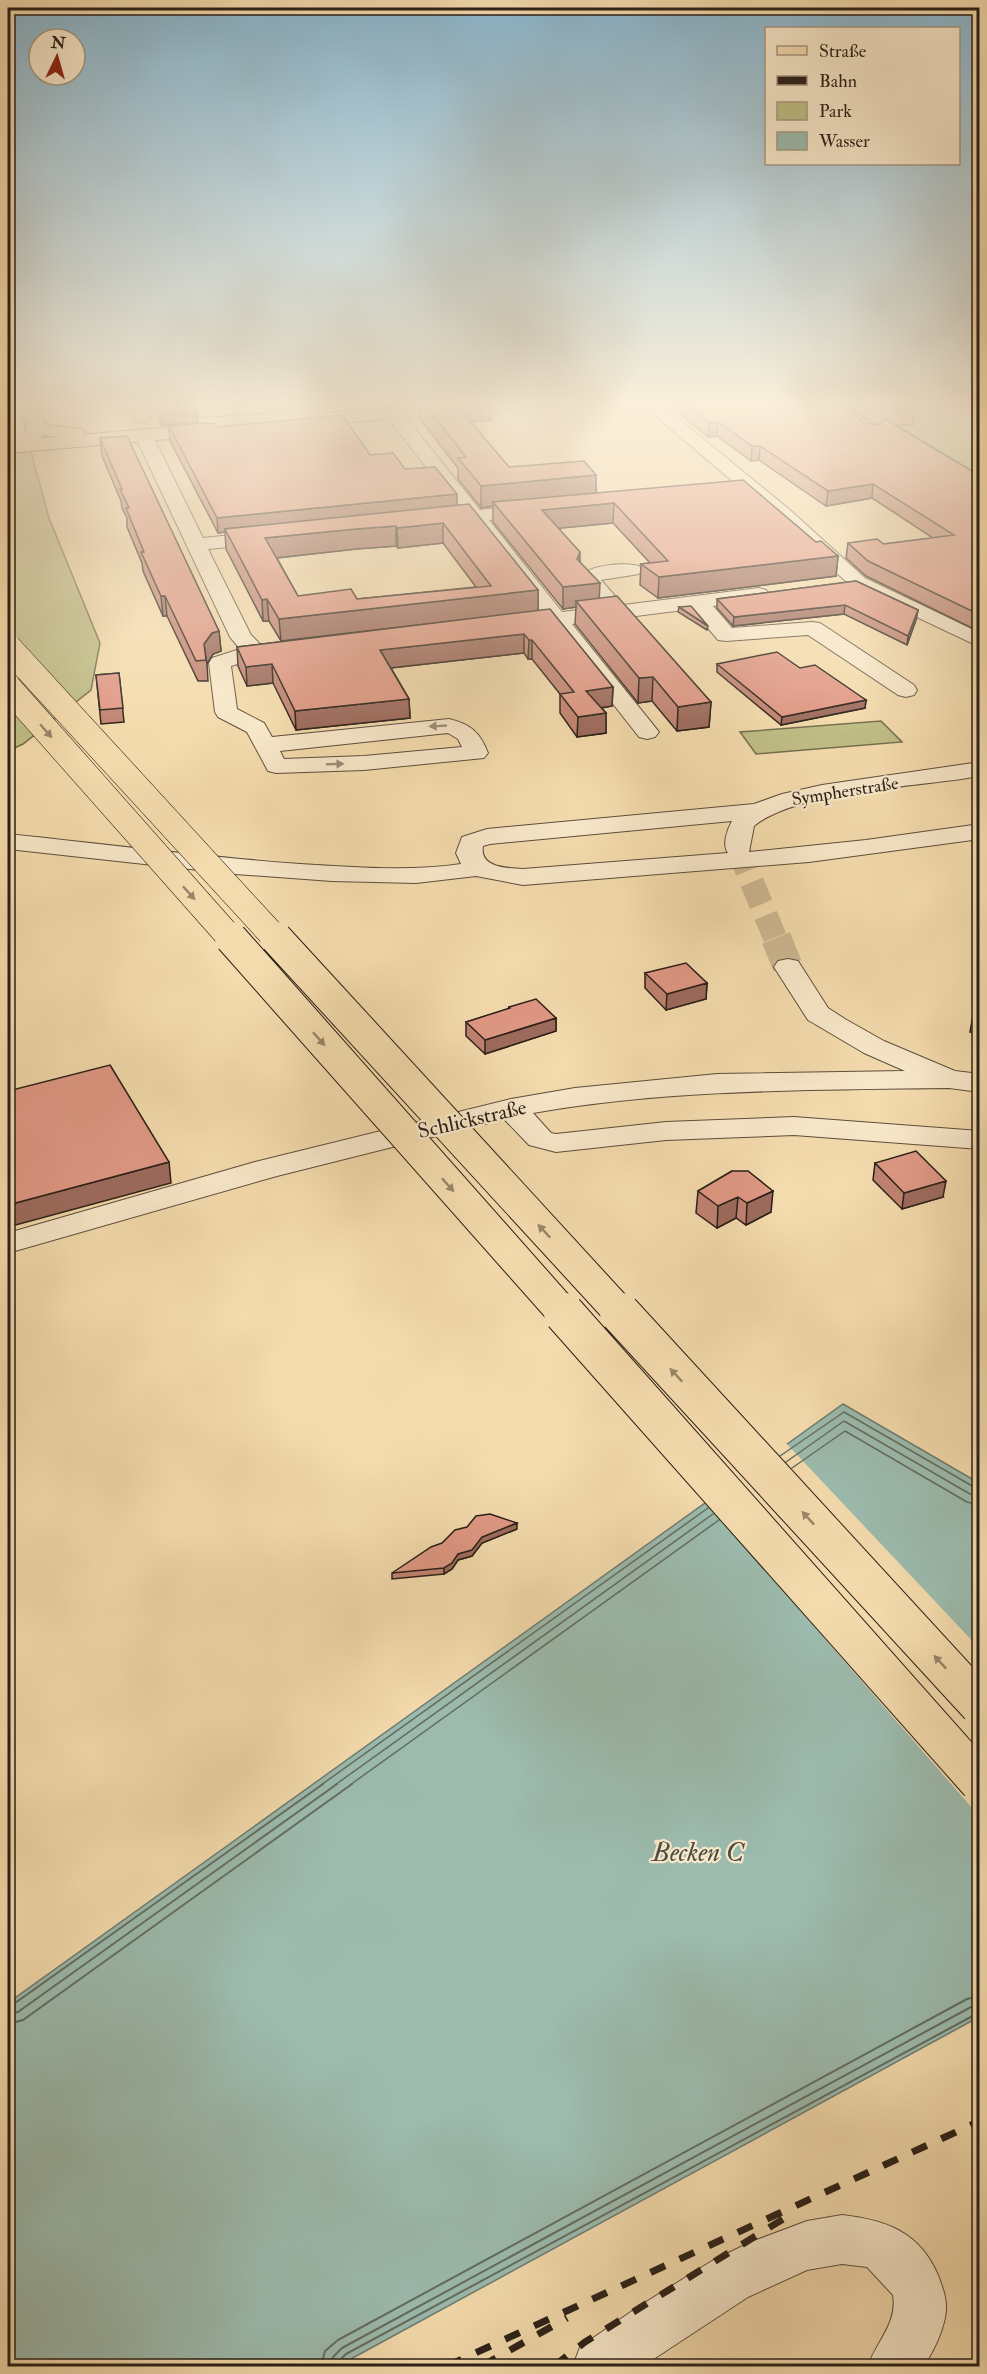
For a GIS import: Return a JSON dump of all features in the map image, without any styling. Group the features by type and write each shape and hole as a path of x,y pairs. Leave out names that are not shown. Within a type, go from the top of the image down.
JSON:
{"main road":[{"path":"8,647 980,1705"},
{"path":"8,687 980,1782"}],"street":[{"path":"182,512 241,637 249,647 256,651"},
{"path":"471,512 646,732"},
{"path":"417,521 512,512"},
{"path":"780,512 858,582 980,641"},
{"path":"197,544 290,534"},
{"path":"620,611 588,578 593,575 632,570"},
{"path":"836,585 858,582"},
{"path":"500,626 778,592"},
{"path":"698,602 726,635 812,628 906,690"},
{"path":"265,745 449,726 462,728 470,737 476,753 364,763 276,766 256,728 225,712 219,666 223,660 256,651 304,648"},
{"name":"Sympherstraße","path":"738,849 739,831 747,819 783,801 980,769"},
{"path":"762,811 487,837 471,842 469,848 473,863 478,868 494,874 523,877 813,853 912,843 980,831"},
{"path":"8,842 256,869 374,876 455,873 478,868"},
{"path":"788,968 818,1014 874,1047 949,1079 980,1083"},
{"name":"Schlickstraße","path":"8,1243 266,1169 511,1108 597,1095 717,1083 949,1079"},
{"path":"511,1108 540,1139 556,1143 666,1131 794,1126 980,1140"},
{"path":"599,2367 724,2283 779,2255 806,2245 835,2239 856,2239 875,2244 897,2258 914,2280 920,2300 918,2322 909,2345 894,2367"}],"green space":[{"path":"8,512 47,512 100,643 91,690 23,744 8,751"},
{"path":"881,721 902,742 756,754 740,732"}],"water":[{"name":"Becken C","path":"843,1404 979,1483 979,2017 341,2366 8,2366 8,2003"}],"pier":[{"path":"785,1442 979,1648 979,1816 704,1500"}],"building":[{"path":"128,512 163,512 219,631 212,633 204,644 206,660 196,661 165,596 161,596 141,552 144,552"},
{"path":"214,512 279,512 217,518"},
{"path":"393,512 475,512 538,590 279,619 267,599 262,600 225,529","holes":["443,523 491,586 357,599 351,589 298,596 265,538"]},
{"path":"501,512 544,512 580,552 577,559 600,583 563,587"},
{"path":"622,512 780,512 816,542 821,541 838,556 659,577 641,564 668,561"},
{"path":"917,512 980,512 980,615 868,561 848,543 877,539 884,544 954,535"},
{"path":"856,581 918,610 908,636 845,605 734,617 717,599"},
{"path":"617,596 711,702 678,707 653,677 639,678 576,601"},
{"path":"691,606 708,626 679,607"},
{"path":"550,609 613,687 586,691 606,713 578,717 560,694 574,692 532,640 524,634 380,650 409,699 295,711 272,664 246,667 237,647"},
{"path":"777,652 800,668 815,665 866,700 782,717 717,664"},
{"path":"119,673 123,708 100,710 96,675"},
{"path":"686,963 707,983 667,994 645,973"},
{"path":"980,993 980,1022 972,1021"},
{"path":"536,999 556,1018 485,1040 466,1022 509,1007"},
{"path":"110,1065 169,1162 8,1205 8,1091"},
{"path":"916,1151 946,1181 904,1193 875,1163"},
{"path":"732,1171 748,1171 773,1191 747,1203 738,1197 718,1206 698,1191"},
{"path":"490,1514 517,1523 482,1537 472,1550 458,1554 452,1563 444,1568 392,1573 431,1547 442,1543 455,1530 467,1527 476,1516"}],"tunnel":[{"path":"738,849 776,940"},
{"path":"776,938 788,967"}],"railway":[{"path":"447,2366 980,2121"},
{"path":"554,2366 585,2342 783,2219"},
{"path":"482,2366 567,2318"}]}
